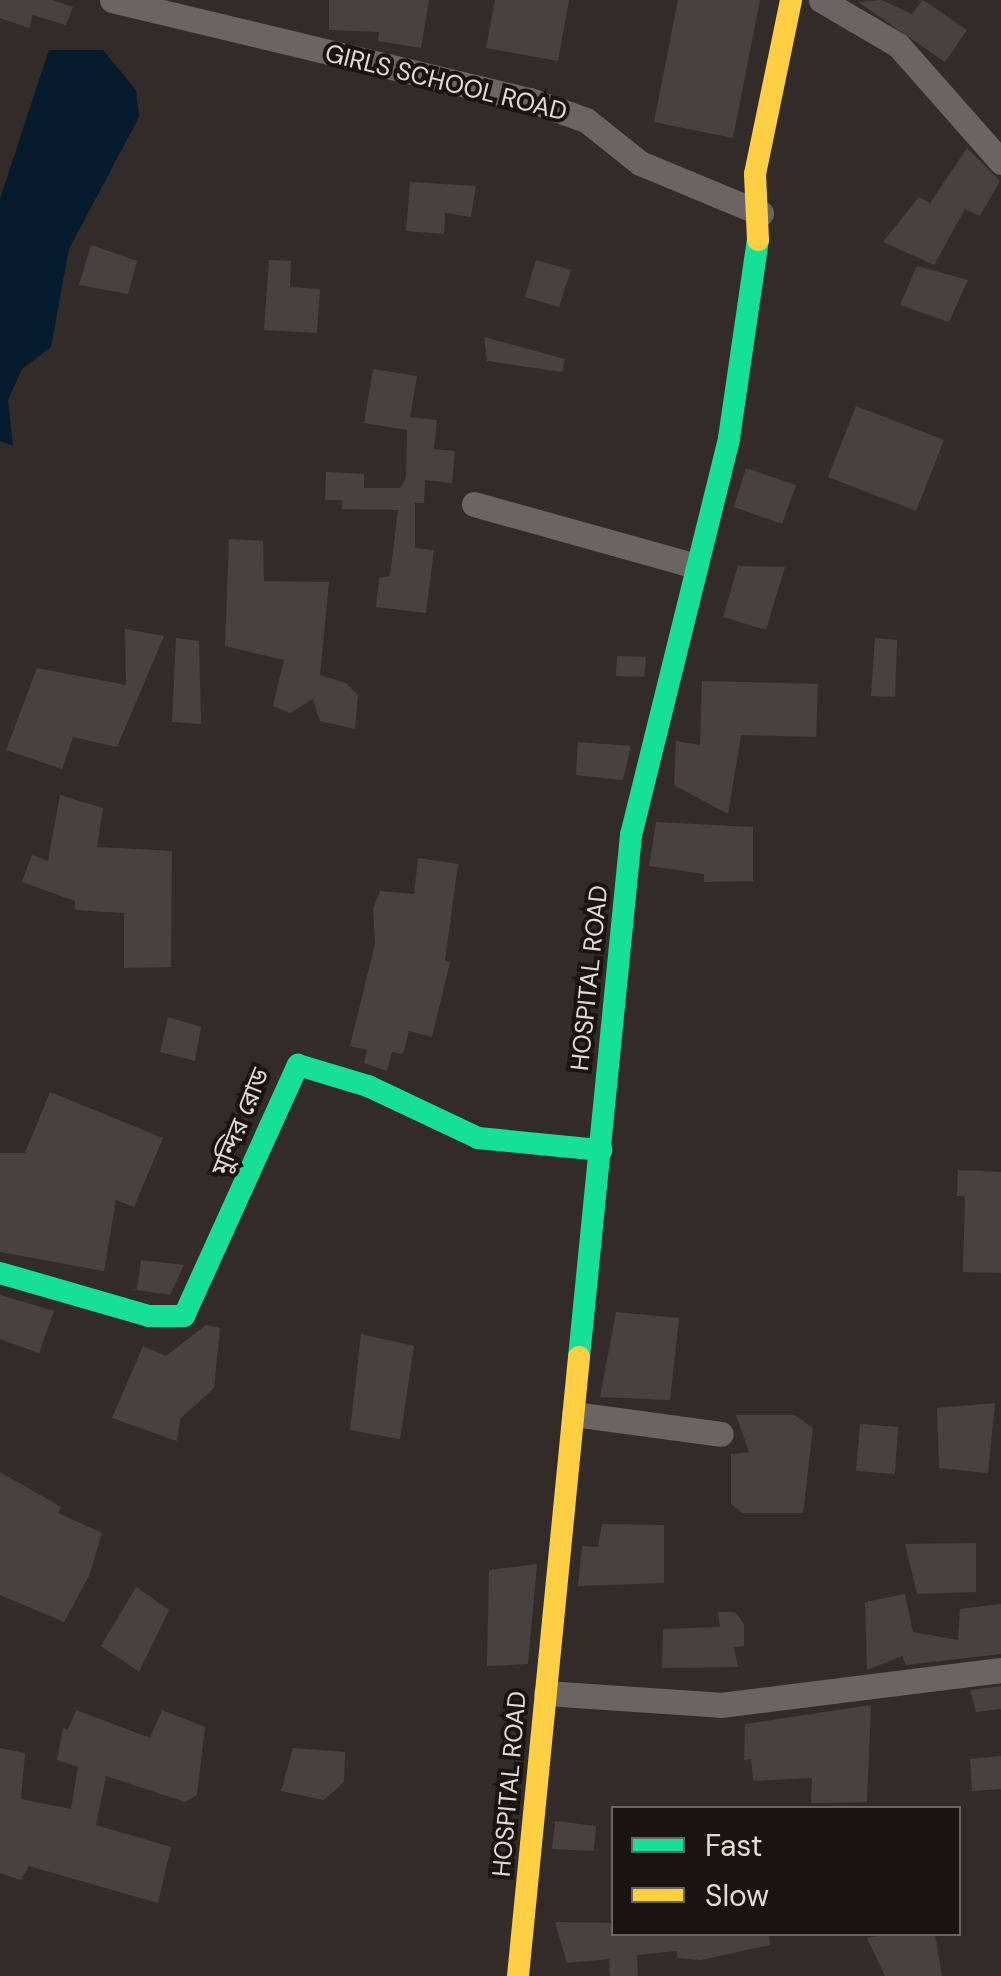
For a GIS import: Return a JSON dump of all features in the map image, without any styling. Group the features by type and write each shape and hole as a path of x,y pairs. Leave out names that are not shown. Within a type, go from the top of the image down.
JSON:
{"street":[{"name":"GIRLS SCHOOL ROAD","path":"112,0 530,100 586,120 640,163 760,213"},
{"name":"HOSPITAL ROAD","path":"518,1976 631,835 752,320 760,213 756,174 791,0"},
{"path":"821,0 898,46 1001,162"},
{"path":"474,504 696,566"},
{"name":"মুন্দির রোড","path":"0,1273 149,1316 184,1316 298,1065 368,1086 478,1138 601,1150"},
{"path":"574,1414 721,1434"},
{"path":"546,1693 720,1705 1001,1670"}],"water":[{"path":"49,50 103,50 136,90 139,117 69,249 51,347 22,369 8,400 13,446 0,441 0,199"}],"building":[{"path":"0,0 52,0 73,7 66,25 33,15 29,28 0,18"},
{"path":"329,0 429,0 421,48 378,41 379,32 329,30"},
{"path":"495,0 569,0 558,61 486,48"},
{"path":"678,0 760,0 733,138 654,122"},
{"path":"881,0 912,14 923,0 967,30 945,62 858,2"},
{"path":"967,148 1000,181 980,216 965,209 934,265 883,242 919,197 930,203"},
{"path":"410,182 476,186 471,217 445,213 444,234 406,231"},
{"path":"91,245 137,261 128,294 79,285"},
{"path":"269,260 291,261 290,287 320,289 317,333 264,330"},
{"path":"536,260 571,270 559,307 525,297"},
{"path":"917,266 968,280 949,322 900,305"},
{"path":"484,337 565,359 562,372 487,361"},
{"path":"373,369 417,376 410,417 437,420 434,449 455,451 452,483 425,480 424,503 415,503 415,548 434,550 426,613 376,607 379,578 390,576 398,510 342,509 342,500 325,500 326,472 364,474 364,488 400,488 406,478 407,430 364,423"},
{"path":"856,406 944,440 916,511 828,477"},
{"path":"746,468 796,485 782,524 734,507"},
{"path":"229,539 263,541 264,581 329,582 320,675 346,683 358,695 355,729 320,721 313,699 290,713 273,706 284,660 225,646"},
{"path":"738,566 785,567 766,630 723,617"},
{"path":"125,629 164,636 117,747 73,737 62,769 6,750 37,668 126,685"},
{"path":"176,638 199,641 201,724 172,722"},
{"path":"875,638 897,640 895,697 871,696"},
{"path":"617,656 646,657 644,677 616,676"},
{"path":"702,681 818,684 816,737 741,735 728,814 674,785 676,741 700,745"},
{"path":"578,742 631,746 623,780 576,775"},
{"path":"60,795 103,808 97,847 172,851 171,967 124,968 124,913 75,910 75,901 22,882 32,855 48,861"},
{"path":"656,822 753,827 753,881 704,882 704,874 649,866"},
{"path":"418,858 458,864 445,961 450,962 432,1037 409,1031 403,1054 392,1052 387,1071 364,1063 367,1050 350,1046 375,944 373,909 380,891 414,894"},
{"path":"168,1017 201,1027 195,1061 160,1052"},
{"path":"50,1092 163,1138 134,1207 116,1200 104,1271 0,1252 0,1153 25,1153"},
{"path":"958,1170 1001,1172 1001,1273 963,1272 965,1196 957,1196"},
{"path":"141,1260 184,1265 170,1295 131,1289 137,1289"},
{"path":"0,1295 54,1311 39,1353 0,1339"},
{"path":"616,1312 679,1318 670,1400 600,1397"},
{"path":"206,1325 220,1328 214,1388 180,1419 177,1441 112,1418 143,1346 166,1356"},
{"path":"361,1334 414,1346 400,1439 350,1430"},
{"path":"995,1403 988,1473 939,1468 937,1408"},
{"path":"736,1415 794,1415 813,1428 803,1513 743,1513 731,1504 731,1454 749,1452"},
{"path":"860,1424 898,1427 895,1474 856,1471"},
{"path":"0,1472 61,1507 58,1513 102,1533 89,1576 64,1622 0,1595"},
{"path":"602,1524 664,1525 664,1583 578,1586 582,1546 598,1547"},
{"path":"976,1543 976,1592 917,1594 905,1544"},
{"path":"537,1564 528,1664 487,1666 489,1570"},
{"path":"136,1587 169,1610 139,1672 101,1646"},
{"path":"905,1594 913,1632 958,1640 960,1609 1001,1604 1001,1654 906,1665 902,1656 867,1670 865,1602"},
{"path":"718,1612 735,1612 744,1624 744,1646 734,1647 738,1667 662,1668 663,1629 720,1627"},
{"path":"1001,1686 1001,1709 976,1712 970,1690"},
{"path":"871,1705 867,1802 811,1803 812,1778 753,1781 751,1759 744,1760 745,1724"},
{"path":"76,1710 150,1738 162,1710 205,1727 197,1795 185,1802 106,1776 96,1825 171,1847 158,1903 29,1866 21,1880 0,1873 0,1748 25,1753 21,1799 71,1809 78,1767 57,1760 63,1728 68,1730"},
{"path":"293,1748 345,1752 344,1782 324,1800 281,1791"},
{"path":"1001,1756 1001,1789 972,1791 970,1759"},
{"path":"555,1821 596,1826 594,1851 552,1849"},
{"path":"555,1922 611,1923 611,1936 769,1936 770,1945 701,1960 677,1958 677,1951 637,1955 638,1976 610,1976 609,1959 567,1963"},
{"path":"935,1936 942,1976 885,1976 867,1938"}],"traffic: fast":[{"path":"579,1357 631,835 729,438 758,240"},
{"path":"0,1273 149,1316 184,1316 298,1065 368,1086 478,1138 601,1150"}],"traffic: slow":[{"path":"758,240 755,174 791,0"},
{"path":"518,1976 579,1357"}]}
